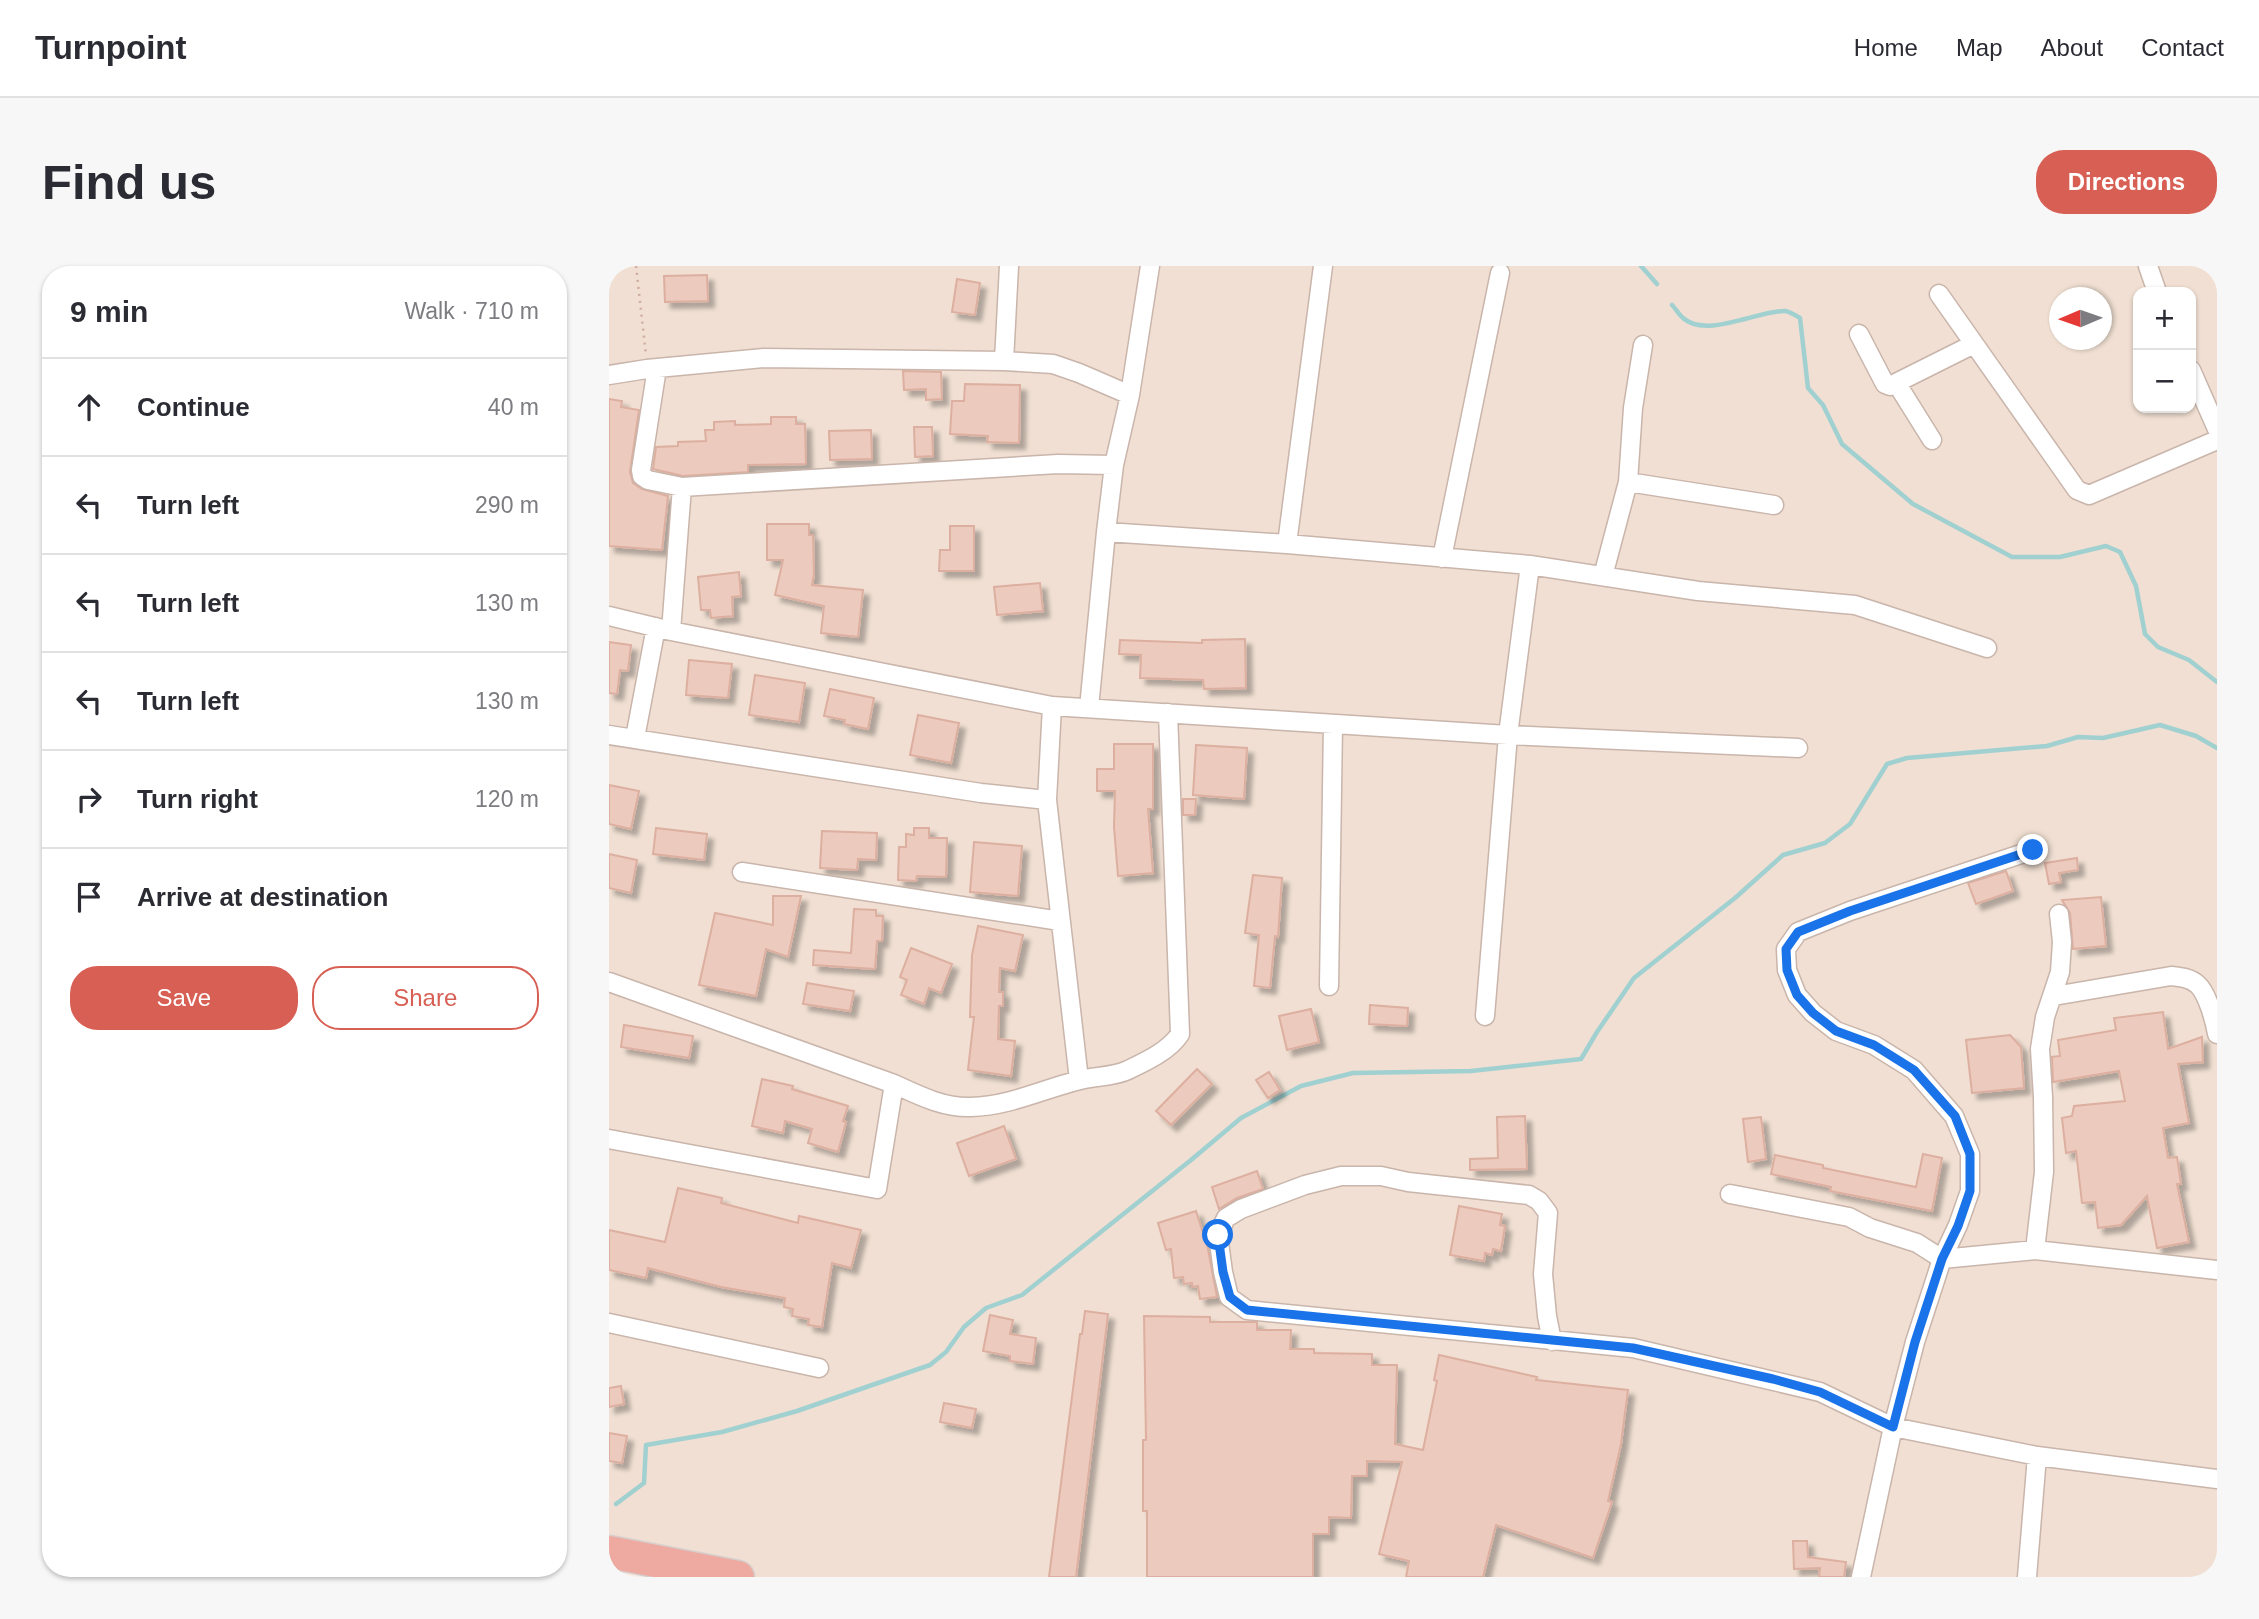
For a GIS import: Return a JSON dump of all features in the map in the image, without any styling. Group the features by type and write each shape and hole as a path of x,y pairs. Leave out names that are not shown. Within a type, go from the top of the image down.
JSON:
{"highway":[{"path":"609,1552 738,1577"}],"street":[{"path":"1004,361 1009,266"},
{"path":"1089,709 1114,465 1130,395 1150,266"},
{"path":"1287,544 1323,266"},
{"path":"2148,266 2155,287"},
{"path":"1442,558 1500,273"},
{"path":"1939,294 2077,489 2089,495 2217,440"},
{"path":"1859,334 1885,384 1890,386 1974,344"},
{"path":"1603,576 1628,482 1633,408 1643,345"},
{"path":"609,375 652,368 764,358 1004,361 1053,364 1130,395"},
{"path":"652,368 642,476 648,480 682,487 1058,464 1114,465"},
{"path":"2196,381 2217,429"},
{"path":"1897,384 1932,440"},
{"path":"1628,482 1774,505"},
{"path":"635,738 663,629 682,487"},
{"path":"1106,532 1530,565 1698,591 1855,605 1987,648"},
{"path":"1485,1016 1507,735 1530,565"},
{"path":"609,616 1052,706 1507,735 1798,748"},
{"path":"1052,706 1047,800 1079,1080"},
{"path":"609,982 894,1084 929,1101 968,1108 993,1105 1032,1096 1079,1080 1125,1072 1175,1042 1179,1034 1168,713"},
{"path":"1329,986 1333,724"},
{"path":"609,734 981,793 1047,800"},
{"path":"1861,1577 1893,1427 1915,1342 1942,1259 1958,1226 1970,1191 1970,1154 1955,1116 1914,1070 1874,1045 1836,1031 1813,1013 1797,995 1787,970 1786,949 1798,932 1850,911 2033,850"},
{"path":"741,872 1060,921"},
{"path":"2035,1250 2044,1172 2040,1049 2045,1017 2061,962 2059,914"},
{"path":"2053,996 2171,976 2187,978 2200,986 2217,1034"},
{"path":"610,1144 877,1189 894,1084"},
{"path":"1552,1340 1543,1274 1548,1213 1539,1200 1529,1195 1408,1182 1381,1176 1342,1176 1305,1185 1241,1209 1226,1218 1218,1235 1223,1272 1230,1297 1247,1310 1633,1348 1820,1392 1893,1427 2037,1456 2217,1479"},
{"path":"1730,1194 1849,1217 1870,1228 1917,1243 1942,1259 2035,1250 2217,1270"},
{"path":"609,1323 819,1368"},
{"path":"2027,1577 2037,1456"}],"path":[{"path":"636,266 652,368"}],"shaded area":[{"path":"609,266 2217,266 2217,1577 748,1577 609,1547"}],"building":[{"path":"707,275 708,301 665,302 664,276"},
{"path":"957,279 980,283 975,315 952,312"},
{"path":"903,371 941,372 942,399 926,400 926,389 904,390"},
{"path":"965,384 1020,385 1019,443 987,442 988,436 950,434 952,401 964,401"},
{"path":"609,399 622,401 621,407 639,410 630,472 633,483 642,489 668,496 662,550 609,546"},
{"path":"771,417 796,417 796,424 805,424 806,464 748,465 748,472 683,476 653,469 656,447 678,446 678,442 706,441 705,430 714,430 714,422 735,421 735,425 771,424"},
{"path":"914,427 932,427 933,456 915,457"},
{"path":"871,430 872,459 830,460 829,431"},
{"path":"767,524 809,524 809,535 813,535 812,585 863,590 858,637 821,633 824,606 775,595 783,560 767,560"},
{"path":"950,526 974,526 974,571 939,571 940,550 950,550"},
{"path":"739,572 741,596 732,597 733,616 711,618 710,610 701,610 698,577"},
{"path":"1040,583 1043,611 997,615 994,587"},
{"path":"1245,639 1246,688 1204,689 1203,680 1140,678 1141,655 1119,654 1120,640 1202,643 1202,640"},
{"path":"609,642 631,645 628,671 620,670 617,694 609,693"},
{"path":"689,660 732,664 728,698 686,695"},
{"path":"755,675 805,683 799,722 749,715"},
{"path":"830,689 874,698 868,729 844,724 845,720 824,716"},
{"path":"918,715 959,723 951,763 910,755"},
{"path":"1114,744 1153,744 1153,809 1148,809 1153,873 1118,876 1114,827 1115,791 1097,791 1097,769 1114,769"},
{"path":"1196,745 1247,748 1244,799 1193,795"},
{"path":"609,785 639,791 631,829 609,824"},
{"path":"1183,799 1196,799 1195,815 1183,815"},
{"path":"656,828 707,834 704,860 653,854"},
{"path":"914,828 929,828 929,838 947,838 946,877 917,876 916,881 898,880 899,847 906,847 906,834 914,835"},
{"path":"822,831 877,833 876,860 858,859 857,870 820,868"},
{"path":"974,842 1022,846 1018,896 970,892"},
{"path":"609,854 637,860 631,893 609,888"},
{"path":"2077,858 2078,870 2059,873 2061,882 2049,884 2045,863"},
{"path":"2006,871 2013,891 1976,904 1968,883"},
{"path":"1253,875 1282,878 1278,937 1275,936 1270,988 1254,986 1259,935 1245,933"},
{"path":"773,896 801,896 788,957 766,949 756,996 699,985 715,913 773,925"},
{"path":"2101,897 2106,946 2073,949 2070,913 2062,900"},
{"path":"854,909 876,910 876,916 883,916 882,941 877,941 875,969 813,965 814,950 851,953"},
{"path":"978,926 1023,935 1015,971 1000,968 999,992 1003,992 1003,1006 999,1006 998,1039 1015,1041 1011,1076 968,1070 974,1017 970,1017 972,955"},
{"path":"911,948 952,964 941,993 929,988 924,1004 901,995 907,980 900,977"},
{"path":"807,983 854,991 850,1011 803,1004"},
{"path":"1370,1005 1408,1008 1407,1026 1369,1024"},
{"path":"1311,1009 1319,1042 1287,1050 1279,1016"},
{"path":"2163,1012 2168,1049 2202,1037 2203,1062 2178,1064 2189,1123 2163,1128 2168,1158 2177,1157 2181,1184 2177,1184 2189,1242 2157,1248 2147,1196 2121,1225 2098,1228 2095,1202 2082,1203 2076,1151 2066,1153 2062,1118 2072,1116 2074,1106 2125,1101 2119,1071 2053,1082 2052,1057 2060,1056 2058,1040 2116,1030 2114,1018"},
{"path":"624,1025 693,1036 689,1058 621,1047"},
{"path":"2010,1035 2021,1047 2024,1088 1972,1093 1966,1040"},
{"path":"1197,1069 1212,1084 1171,1125 1156,1111"},
{"path":"1269,1072 1280,1090 1268,1098 1256,1080"},
{"path":"762,1079 793,1086 792,1089 848,1106 838,1152 808,1143 812,1129 785,1121 783,1133 752,1126"},
{"path":"1525,1116 1527,1169 1470,1170 1470,1159 1498,1158 1497,1117"},
{"path":"1761,1117 1766,1159 1748,1162 1743,1119"},
{"path":"1004,1126 1016,1159 969,1176 957,1143"},
{"path":"1923,1154 1942,1158 1932,1211 1830,1191 1831,1187 1771,1174 1775,1155 1916,1187"},
{"path":"1257,1171 1263,1189 1237,1198 1219,1209 1212,1187"},
{"path":"678,1188 722,1198 721,1203 798,1223 799,1216 861,1230 851,1268 832,1263 822,1327 808,1325 809,1319 792,1316 793,1309 784,1307 785,1298 721,1287 648,1268 646,1278 609,1270 609,1230 665,1242"},
{"path":"1459,1206 1502,1214 1500,1225 1505,1226 1501,1251 1493,1249 1492,1255 1485,1253 1484,1261 1450,1255"},
{"path":"1196,1211 1208,1249 1217,1297 1200,1299 1198,1286 1192,1287 1192,1283 1184,1284 1183,1277 1174,1278 1171,1249 1166,1250 1158,1223"},
{"path":"1085,1311 1108,1314 1076,1577 1049,1577 1080,1334"},
{"path":"990,1315 1013,1320 1010,1334 1036,1338 1033,1364 1010,1361 1010,1356 983,1351"},
{"path":"1144,1316 1210,1317 1210,1322 1257,1322 1257,1330 1291,1330 1290,1349 1314,1349 1314,1353 1372,1354 1372,1365 1397,1365 1395,1444 1423,1450 1437,1381 1434,1380 1439,1355 1537,1377 1536,1380 1628,1390 1621,1444 1608,1501 1612,1502 1593,1558 1496,1525 1483,1577 1406,1577 1409,1561 1379,1554 1402,1462 1367,1461 1367,1476 1352,1476 1351,1518 1329,1517 1329,1534 1313,1534 1313,1577 1147,1577 1147,1511 1143,1511 1143,1440 1146,1440"},
{"path":"621,1386 624,1404 609,1407 609,1388"},
{"path":"944,1403 976,1409 972,1428 940,1422"},
{"path":"609,1433 627,1436 622,1463 609,1461"},
{"path":"1793,1541 1807,1541 1808,1557 1846,1562 1844,1577 1819,1577 1820,1568 1794,1569"}],"waterway":[{"path":"1641,266 1657,284"},
{"path":"1672,305 1683,318 1693,324 1705,326 1785,311 1800,318 1808,388 1823,405 1842,444 1913,504 2012,557 2060,557 2106,546 2120,552 2136,586 2145,634 2158,647 2189,660 2217,682"},
{"path":"616,1504 644,1483 646,1445 722,1432 797,1411 930,1365 946,1352 964,1327 986,1308 1022,1295 1241,1118 1301,1086 1353,1073 1471,1071 1581,1059 1634,978 1735,898 1783,855 1825,843 1850,824 1887,764 1907,758 2047,746 2078,737 2103,738 2160,725 2196,736 2217,748"}],"route":[{"path":"1218,1235 1223,1272 1230,1297 1247,1310 1633,1348 1820,1392 1893,1427 1915,1342 1942,1259 1958,1226 1970,1191 1970,1154 1955,1116 1914,1070 1874,1045 1836,1031 1813,1013 1797,995 1787,970 1786,949 1798,932 1850,911 2033,850"}]}
